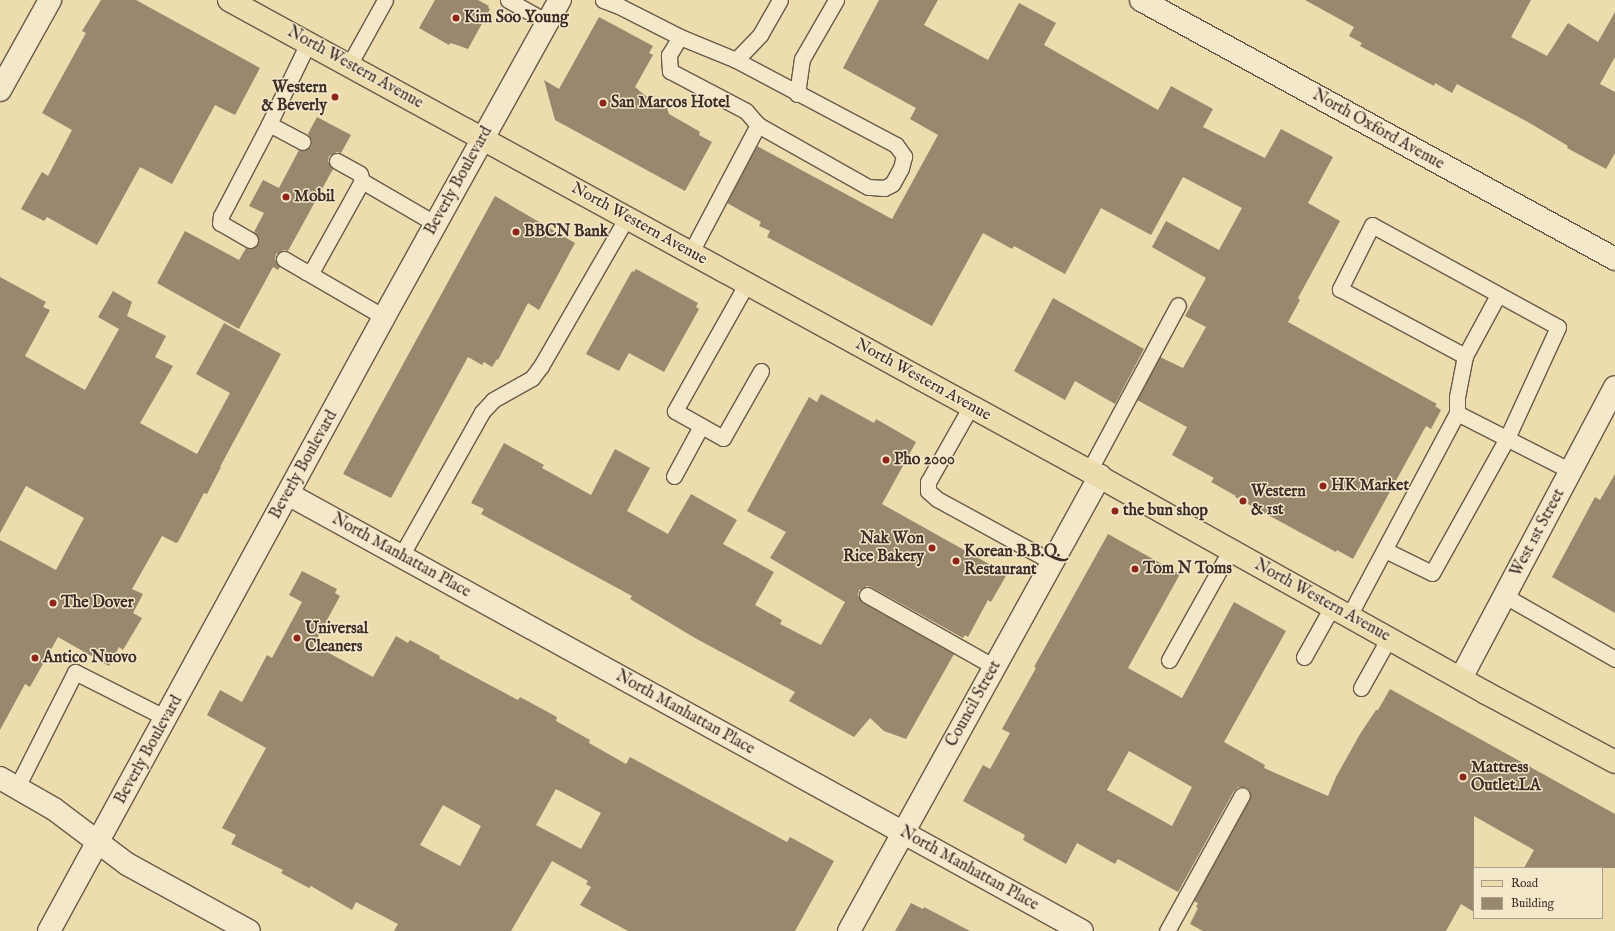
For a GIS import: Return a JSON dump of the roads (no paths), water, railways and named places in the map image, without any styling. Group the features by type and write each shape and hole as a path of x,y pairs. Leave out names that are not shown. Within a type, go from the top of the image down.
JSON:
{"main road":[{"name":"North Western Avenue","path":"229,0 971,406 1615,762"}],"street":[{"path":"0,90 50,0"},
{"name":"Beverly Boulevard","path":"49,931 384,317 560,0"},
{"name":"North Oxford Avenue","path":"1141,0 1615,259"},
{"name":"West 1st Street","path":"1461,678 1615,387"},
{"name":"Council Street","path":"849,931 1052,562 1094,474"},
{"name":"North Manhattan Place","path":"288,494 1082,931"},
{"path":"8,782 54,809 127,864 249,931"}],"lane":[{"path":"349,65 385,0"},
{"path":"508,0 547,22"},
{"path":"603,0 619,6 680,37 736,60 797,94 896,145 904,156 901,168 892,184 884,188 868,187 758,125 746,111 670,71 669,55 680,37"},
{"path":"736,60 760,34 780,0"},
{"path":"797,94 802,59 836,0"},
{"path":"250,240 220,223 221,216 269,124 308,43"},
{"path":"269,124 303,142"},
{"path":"690,252 758,125"},
{"path":"337,161 360,174 362,181 436,224"},
{"path":"306,272 313,269 362,181"},
{"path":"401,556 482,412 493,400 532,378 542,366 627,217"},
{"path":"1385,550 1432,574 1507,438 1558,327 1372,225 1340,289 1465,356"},
{"path":"284,259 384,317"},
{"path":"747,283 675,410 723,438 761,371"},
{"path":"1304,657 1341,611 1385,550 1457,413 1457,397 1465,356 1498,295"},
{"path":"1094,474 1178,305"},
{"path":"971,406 928,482 928,491 937,499 1052,562"},
{"path":"1457,413 1571,471"},
{"path":"674,476 701,426"},
{"path":"1168,660 1231,550"},
{"path":"867,595 995,667"},
{"path":"1505,596 1615,659"},
{"path":"1361,688 1389,638"},
{"path":"8,782 75,672 166,718"},
{"path":"1167,931 1242,795"}],"place":[{"name":"Kim Soo Young","path":"456,18"},
{"name":"Western & Beverly","path":"335,97"},
{"name":"San Marcos Hotel","path":"603,103"},
{"name":"Mobil","path":"286,197"},
{"name":"BBCN Bank","path":"516,232"},
{"name":"Pho 2000","path":"886,460"},
{"name":"HK Market","path":"1323,486"},
{"name":"Western & 1st","path":"1243,501"},
{"name":"the bun shop","path":"1115,511"},
{"name":"Nak Won Rice Bakery","path":"932,548"},
{"name":"Korean B.B.Q. Restaurant","path":"956,561"},
{"name":"Tom N Toms","path":"1135,569"},
{"name":"The Dover","path":"53,603"},
{"name":"Universal Cleaners","path":"297,638"},
{"name":"Antico Nuovo","path":"35,658"},
{"name":"Mattress Outlet.LA","path":"1463,777"}]}
